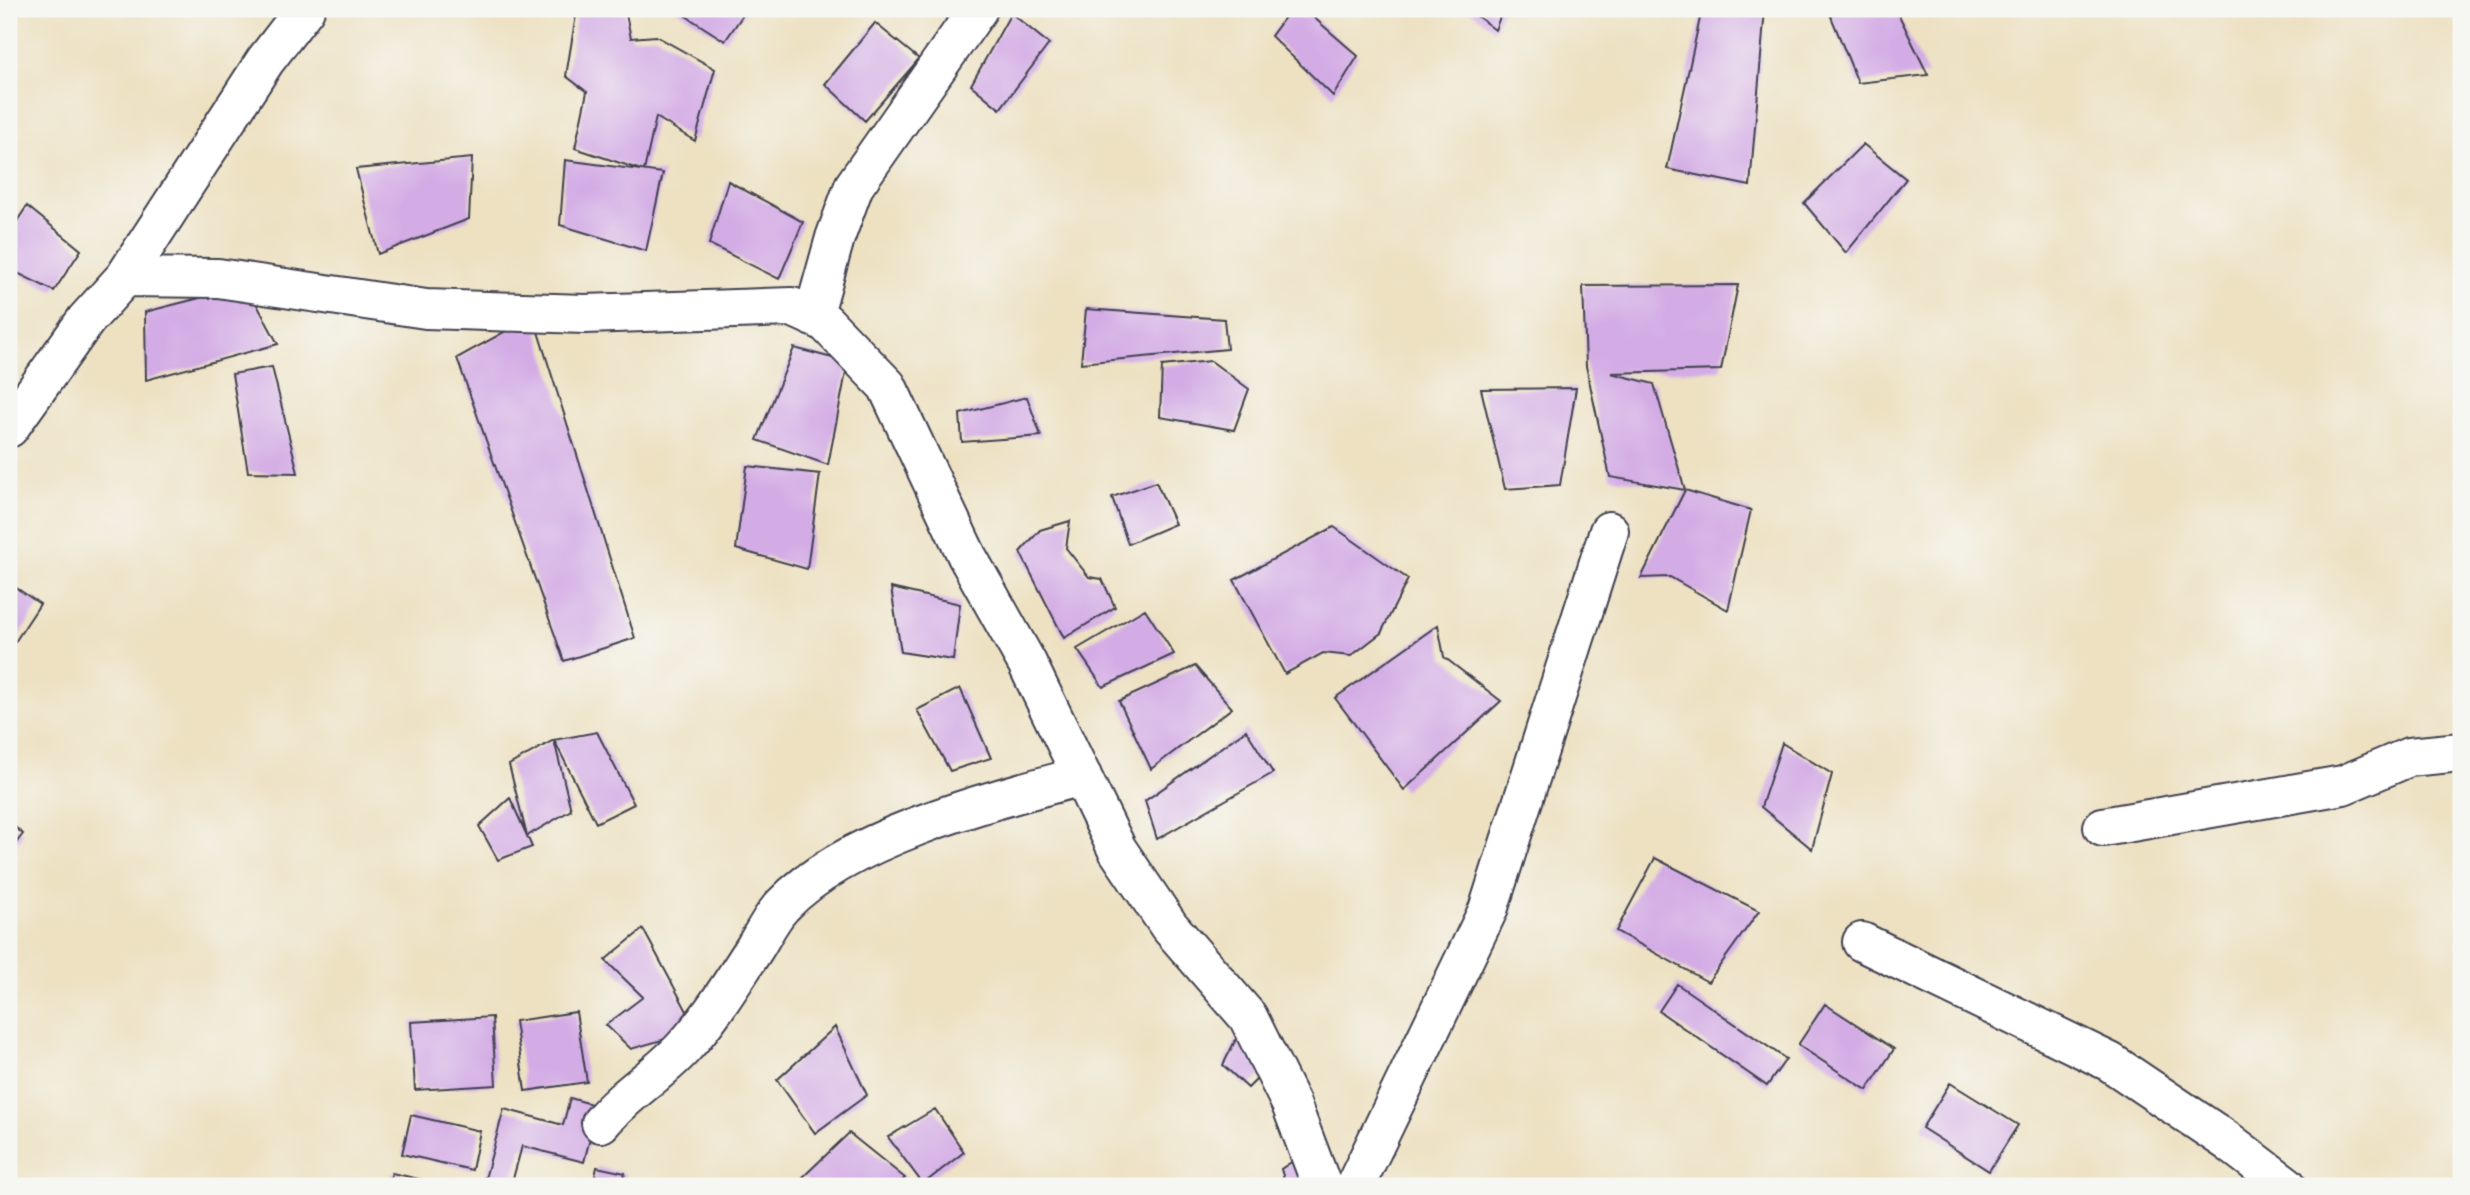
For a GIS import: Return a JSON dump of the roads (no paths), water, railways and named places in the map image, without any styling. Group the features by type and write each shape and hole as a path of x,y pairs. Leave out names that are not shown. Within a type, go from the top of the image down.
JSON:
{"street":[{"path":"265,61 267,9"},
{"path":"9,428 86,320 125,277 265,61 305,9"},
{"path":"813,317 835,237 854,186 978,9"},
{"path":"125,277 218,278 426,309 585,314 792,307 825,322 887,386 967,556 1027,663 1117,849 1169,926 1248,1017 1291,1104 1322,1186"},
{"path":"1355,1186 1488,909 1609,531"},
{"path":"2104,827 2343,785 2409,757 2461,752"},
{"path":"601,1123 620,1101 644,1085 684,1047 721,999 781,907 812,877 874,846 970,807 1082,776"},
{"path":"1862,942 2110,1062 2229,1142 2287,1186"}]}
